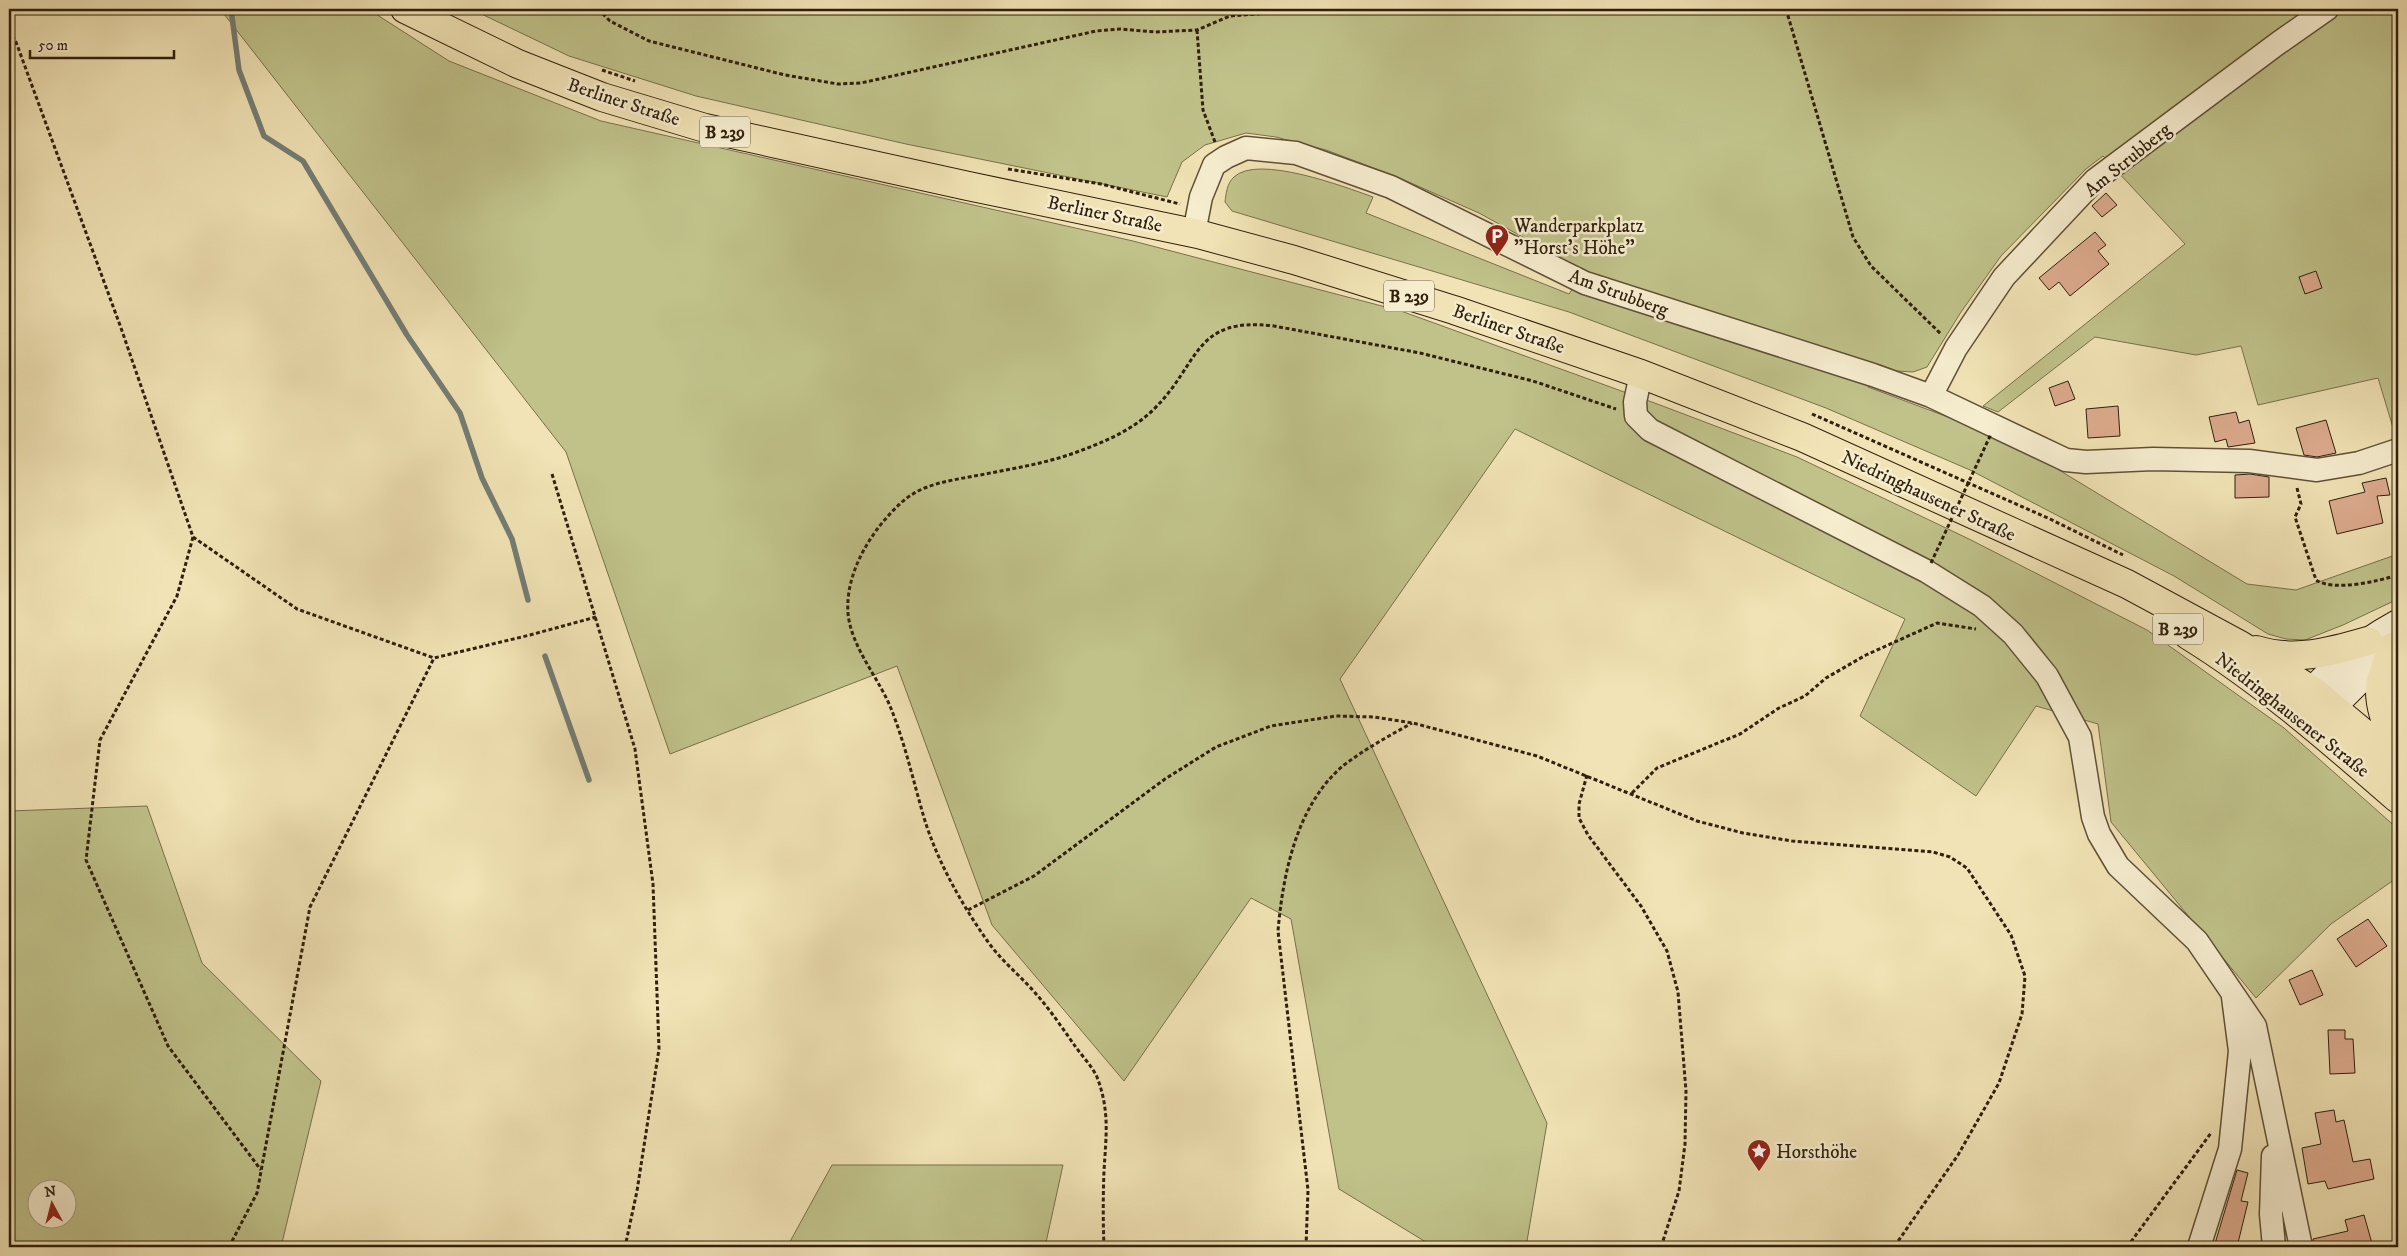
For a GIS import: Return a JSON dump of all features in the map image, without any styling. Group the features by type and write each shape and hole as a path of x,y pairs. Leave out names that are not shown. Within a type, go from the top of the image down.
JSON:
{"main road":[{"name":"Berliner Straße","path":"405,9 526,67 602,97 705,128 968,186 1196,221 1294,260 1454,310 1641,374 1802,437"},
{"name":"Niedringhausener Straße","path":"1802,437 2057,554 2127,584 2240,645 2313,708 2398,799"},
{"name":"Niedringhausener Straße","path":"2057,554 2205,646 2313,708 2398,765"},
{"name":"B 239","path":"2240,645 2270,654 2306,656 2389,639"},
{"path":"2313,708 2389,639"},
{"path":"2389,639 2380,682 2381,696 2384,714 2398,744"}],"street":[{"name":"Am Strubberg","path":"1931,396 1956,348 2004,277 2095,180 2276,44 2327,9"},
{"name":"Am Strubberg","path":"1196,221 1204,189 1214,165 1246,148 1296,153 1391,186 1585,283 1873,375 1931,396 2066,460 2086,462 2153,459 2230,461 2317,470 2359,463 2398,450"},
{"path":"1641,374 1635,402 1636,416 1650,430 1926,571 1982,606 2013,634 2046,676 2080,737 2093,817 2099,834 2118,866 2197,941 2256,1026 2301,1247"},
{"path":"2199,1247 2230,1149 2240,1052 2232,991"},
{"path":"2274,1247 2271,1214 2272,1159 2277,1134"}],"path":[{"path":"598,9 610,21 648,41 785,75 838,84 861,83 1096,31 1120,29 1155,32 1198,30 1230,16 1319,9"},
{"path":"1786,9 1853,237 1870,266 1956,348"},
{"path":"9,30 20,51 121,328 193,537 177,596 100,740 86,860 168,1046 261,1170"},
{"path":"1198,30 1203,110 1212,137 1226,157"},
{"path":"596,68 641,82"},
{"path":"1005,168 1101,184 1196,221"},
{"path":"1104,1247 1106,1103 1095,1073 1038,996 987,941 941,862 926,822 907,752 891,707 854,635 848,614 849,592 855,569 886,519 904,500 921,490 946,481 1054,461 1093,447 1132,427 1154,409 1175,383 1197,350 1209,337 1221,330 1236,325 1274,326 1420,353 1533,381 1636,416"},
{"path":"1931,563 1991,434"},
{"path":"2291,467 2301,504 2294,517 2316,580 2324,585 2344,585 2398,575"},
{"path":"552,474 635,749 653,884 659,1049 637,1191 625,1247"},
{"path":"193,537 297,609 434,658 596,617"},
{"path":"1632,793 1657,768 1740,734 1779,708 1805,696 1826,678 1866,655 1937,623 2013,634"},
{"path":"229,1247 257,1193 310,907 434,658"},
{"path":"968,910 1034,876 1165,779 1216,747 1271,726 1336,716 1374,717 1413,723 1537,756 1697,821 1743,833 1792,841 1933,852 1950,857 1967,868 2011,934 2025,976 2022,1014 1999,1083 1958,1155 1894,1247"},
{"path":"1306,1247 1308,1190 1278,931 1281,892 1294,847 1311,806 1324,786 1344,766 1382,740 1413,723"},
{"path":"1587,775 1579,804 1579,818 1588,835 1641,906 1667,951 1678,992 1686,1091 1685,1144 1679,1191 1661,1247"},
{"path":"2127,1247 2234,1102"}],"green space":[{"path":"220,9 368,9 449,61 601,121 1133,241 1401,311 1797,457 1969,539 2147,630 2284,728 2398,829 2398,877 2331,924 2256,998 2111,822 2098,724 2036,706 1976,796 1860,716 1905,619 1515,429 1340,679 1547,1123 1526,1247 1434,1247 1339,1189 1291,919 1251,898 1124,1081 992,925 897,666 670,754 566,452"},
{"path":"471,9 2398,9 2398,444 2378,378 2258,405 2241,346 2196,355 2095,337 1998,412 1983,406 2185,244 2103,156 2086,169 2001,256 1961,312 1927,367 1913,372 1897,371 1878,364 1868,387 1985,431 2054,467 2247,584 2296,590 2398,554 2398,599 2343,625 2305,640 2286,639 2268,634 2174,576 1970,470 1826,408 1569,312 1232,211 1225,202 1228,185 1232,179 1246,171 1262,169 1302,175 1343,186 1373,197 1366,213 1569,294 1584,271 1479,213 1395,176 1326,150 1276,137 1246,133 1205,145 1182,162 1167,197 906,144 696,96 569,56"},
{"path":"147,806 202,963 321,1081 281,1247 9,1247 9,811"},
{"path":"832,1165 1063,1165 1045,1247 787,1247"}],"building":[{"path":"2106,193 2117,205 2102,217 2092,206"},
{"path":"2095,232 2106,245 2098,251 2109,264 2070,296 2059,282 2049,290 2039,278"},
{"path":"2316,271 2322,288 2305,294 2299,277"},
{"path":"2068,381 2075,399 2055,406 2049,388"},
{"path":"2118,406 2120,436 2088,438 2086,409"},
{"path":"2236,412 2239,423 2249,420 2255,443 2228,447 2226,439 2215,442 2209,417"},
{"path":"2326,420 2336,453 2317,457 2304,455 2296,428"},
{"path":"2250,474 2269,477 2269,497 2235,498 2235,475"},
{"path":"2386,478 2390,495 2377,496 2383,523 2337,534 2329,501 2365,492 2362,483"},
{"path":"2368,919 2387,946 2356,967 2337,939"},
{"path":"2312,970 2323,995 2300,1005 2289,980"},
{"path":"2328,1030 2345,1030 2345,1039 2353,1039 2355,1073 2330,1074"},
{"path":"2334,1110 2336,1122 2344,1120 2353,1162 2370,1159 2374,1179 2328,1189 2325,1181 2308,1184 2302,1148 2321,1144 2315,1113"},
{"path":"2237,1170 2248,1173 2241,1201 2248,1202 2237,1247 2214,1247"},
{"path":"2364,1215 2373,1247 2314,1247 2313,1239 2348,1231 2345,1220"}],"waterway":[{"path":"231,9 239,70 264,136 303,161 407,335 460,413 482,478 512,539 528,600"},
{"path":"545,656 589,780"}],"place":[{"name":"Wanderparkplatz \"Horst's Höhe\"","path":"1497,257"},
{"name":"Horsthöhe","path":"1759,1172"}]}
